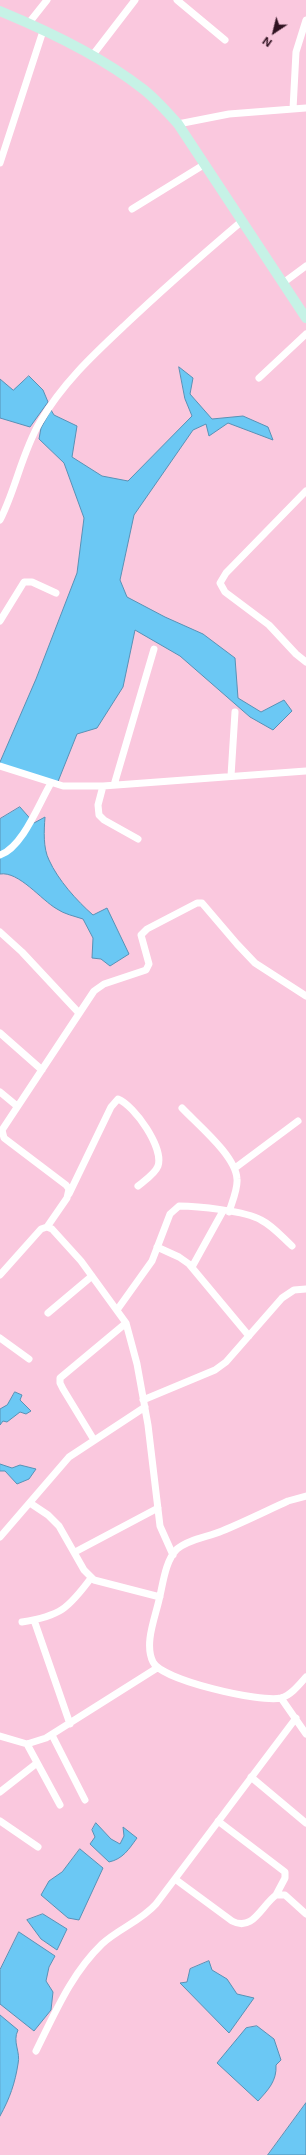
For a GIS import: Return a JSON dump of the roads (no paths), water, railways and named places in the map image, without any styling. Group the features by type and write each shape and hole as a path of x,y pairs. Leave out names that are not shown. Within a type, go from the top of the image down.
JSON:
{"street":[{"path":"28,24 47,0"},
{"path":"92,56 134,0"},
{"path":"176,0 225,40"},
{"path":"0,12 43,31 92,56 143,89 178,124 306,318"},
{"path":"293,108 296,52 306,20"},
{"path":"0,164 43,31"},
{"path":"178,124 229,114 306,108"},
{"path":"132,209 205,164"},
{"path":"1,517 35,430 66,384 88,360 157,294 242,221"},
{"path":"283,283 306,266"},
{"path":"259,378 306,334"},
{"path":"306,491 226,573 220,583 225,592 270,625 292,651 306,662"},
{"path":"0,621 24,582 32,582 56,593"},
{"path":"114,785 154,650"},
{"path":"230,776 235,712"},
{"path":"0,766 63,786 103,786 306,771"},
{"path":"0,854 10,850 19,840 51,783"},
{"path":"103,786 98,805 99,815 104,820 138,839"},
{"path":"69,1194 66,1185 4,1138 1,1134 4,1124 42,1070 78,1012 100,986 144,971 149,964 141,940 144,932 196,903 202,903 255,963 306,996"},
{"path":"0,932 18,948 78,1012"},
{"path":"0,1033 42,1070"},
{"path":"0,1092 17,1106"},
{"path":"0,1275 41,1229 47,1227 69,1194 111,1106 118,1099 123,1101 141,1121 158,1151 159,1159 156,1170 138,1186"},
{"path":"182,1108 227,1156 235,1168 237,1181 226,1212 192,1267"},
{"path":"235,1168 298,1121"},
{"path":"116,1310 152,1261 170,1214 174,1208 186,1206 255,1217 263,1221 292,1246"},
{"path":"47,1227 52,1229 68,1246 92,1276 126,1324 137,1364 145,1407 163,1536 173,1555"},
{"path":"157,1248 179,1257 192,1267 248,1336"},
{"path":"48,1312 92,1276"},
{"path":"143,1400 215,1370 226,1362 282,1298 294,1290 306,1289"},
{"path":"94,1440 63,1389 60,1383 60,1378 126,1324"},
{"path":"0,1338 28,1359"},
{"path":"0,1537 64,1462 94,1440 145,1407"},
{"path":"306,1496 288,1501 222,1531 187,1543 178,1549 167,1566 151,1636 152,1661 157,1668 192,1684 255,1697 281,1698 292,1692 306,1677"},
{"path":"30,1503 56,1523 75,1552 84,1570 91,1578 105,1585 160,1597"},
{"path":"75,1552 158,1508"},
{"path":"22,1622 45,1618 61,1611 73,1601 91,1578"},
{"path":"34,1620 70,1724"},
{"path":"0,1736 27,1744 52,1735 157,1668"},
{"path":"281,1698 306,1734"},
{"path":"36,2051 71,1980 84,1963 103,1943 149,1911 296,1718"},
{"path":"52,1735 85,1800"},
{"path":"27,1744 60,1805"},
{"path":"0,1792 37,1763"},
{"path":"251,1777 306,1823"},
{"path":"0,1821 38,1847"},
{"path":"174,1879 232,1921 241,1925 250,1923 276,1894 284,1878 285,1872 218,1821"},
{"path":"276,1894 285,1895 306,1914"}],"water":[{"path":"179,367 193,378 190,394 212,419 243,416 268,427 273,440 228,423 209,436 206,424 193,430 134,515 120,580 127,597 165,617 203,634 235,658 238,698 261,712 284,700 292,711 273,730 250,717 180,656 135,630 123,687 97,728 77,734 57,784 0,766 0,762 36,679 77,573 84,518 64,463 39,439 41,428 51,410 54,415 77,426 72,457 102,476 128,481 192,416 185,399"},
{"path":"29,376 43,390 48,402 30,427 0,418 0,379 13,390"},
{"path":"20,807 34,823 45,817 44,834 47,855 57,875 74,897 93,915 107,908 129,954 110,966 101,959 92,958 93,938 83,919 60,911 15,877 7,874 0,874 0,819"},
{"path":"15,1392 22,1395 20,1400 31,1411 26,1414 20,1412 7,1422 3,1421 0,1425 0,1409 7,1405"},
{"path":"0,1464 12,1468 20,1465 36,1469 29,1479 17,1484 5,1471 0,1471"},
{"path":"96,1823 111,1839 120,1844 124,1836 123,1827 137,1838 122,1856 109,1862 90,1844 95,1837 92,1830"},
{"path":"80,1849 103,1868 79,1920 68,1918 41,1895 49,1881 62,1872"},
{"path":"43,1914 67,1929 57,1950 41,1939 27,1920"},
{"path":"19,1932 55,1956 49,1967 46,1981 53,1992 51,2010 34,2031 0,2004 0,1970"},
{"path":"209,1961 212,1970 227,1979 237,1994 254,1998 229,2033 180,1983 187,1982 190,1969"},
{"path":"0,2015 18,2030 16,2034 16,2043 19,2060 12,2090 0,2116"},
{"path":"257,2026 274,2039 281,2060 276,2065 275,2076 271,2085 258,2101 217,2063 246,2028"},
{"path":"306,2103 306,2155 268,2155"}]}
